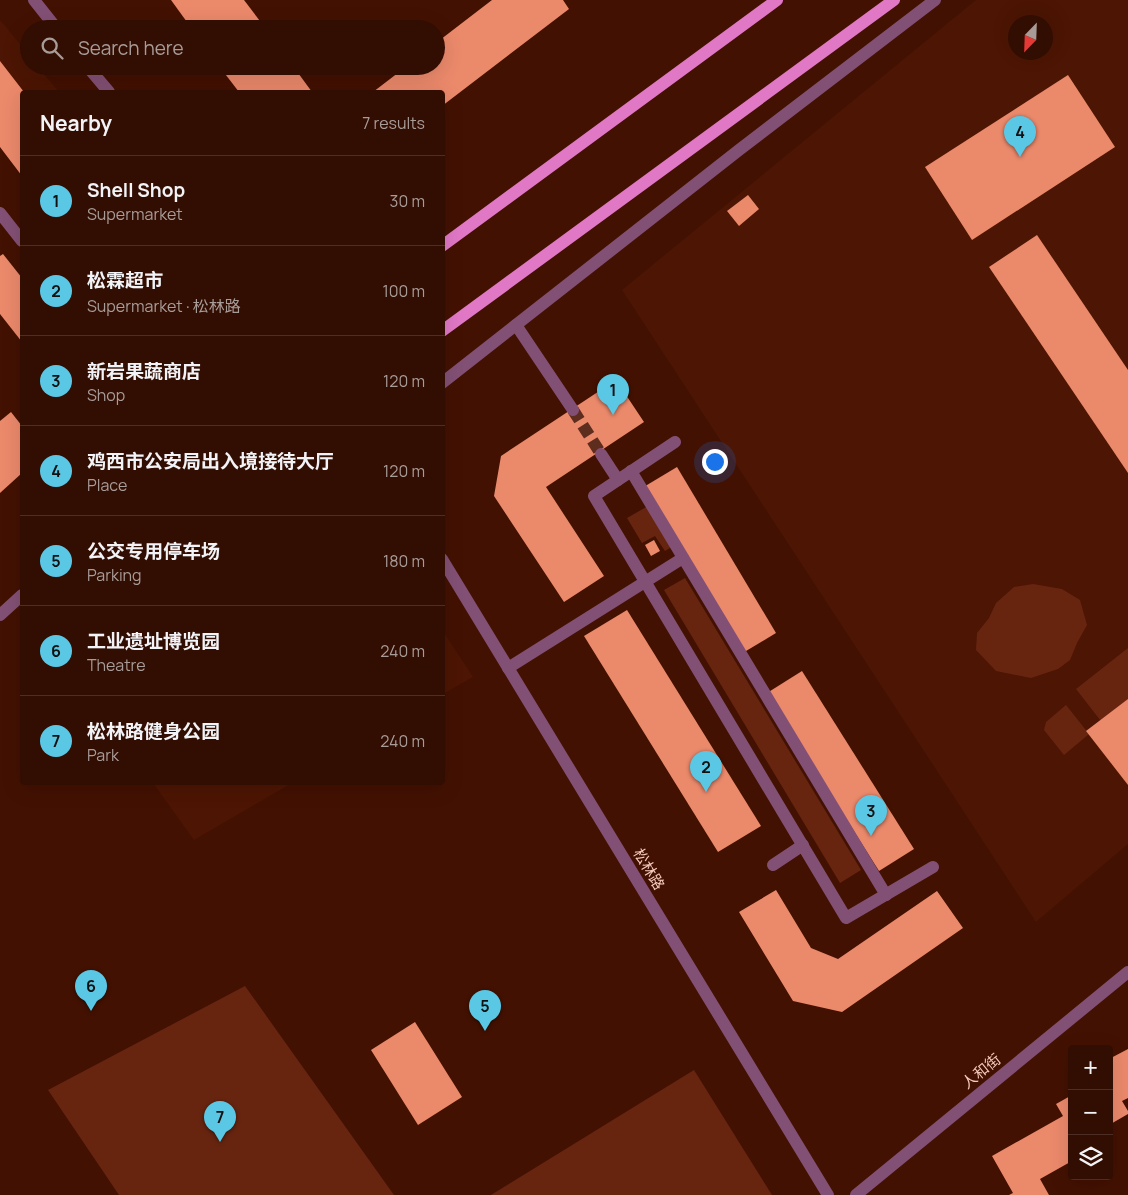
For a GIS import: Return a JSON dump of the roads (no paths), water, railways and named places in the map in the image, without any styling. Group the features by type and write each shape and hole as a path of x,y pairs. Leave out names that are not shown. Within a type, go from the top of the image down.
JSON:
{"main road":[{"path":"445,244 777,0"},
{"path":"445,329 894,0"}],"street":[{"path":"34,0 50,20"},
{"path":"445,381 731,156 934,0"},
{"path":"95,75 107,90"},
{"path":"0,213 20,239"},
{"path":"516,325 573,410"},
{"path":"675,442 594,496 846,918 933,867"},
{"path":"601,454 618,480"},
{"path":"631,471 886,895"},
{"path":"508,668 683,558"},
{"name":"松林路","path":"445,564 828,1195"},
{"path":"0,615 20,597"},
{"path":"773,865 803,845"},
{"name":"人和街","path":"856,1195 1128,972"}],"tunnel":[{"path":"573,410 601,454"}],"place":[{"name":"鸡西市公安局出入境接待大厅","path":"1020,157"},
{"name":"Shell Shop","path":"613,415"},
{"name":"松霖超市","path":"706,792"},
{"name":"新岩果蔬商店","path":"871,836"},
{"name":"工业遗址博览园","path":"91,1011"},
{"name":"公交专用停车场","path":"485,1031"},
{"name":"松林路健身公园","path":"220,1142"}]}
